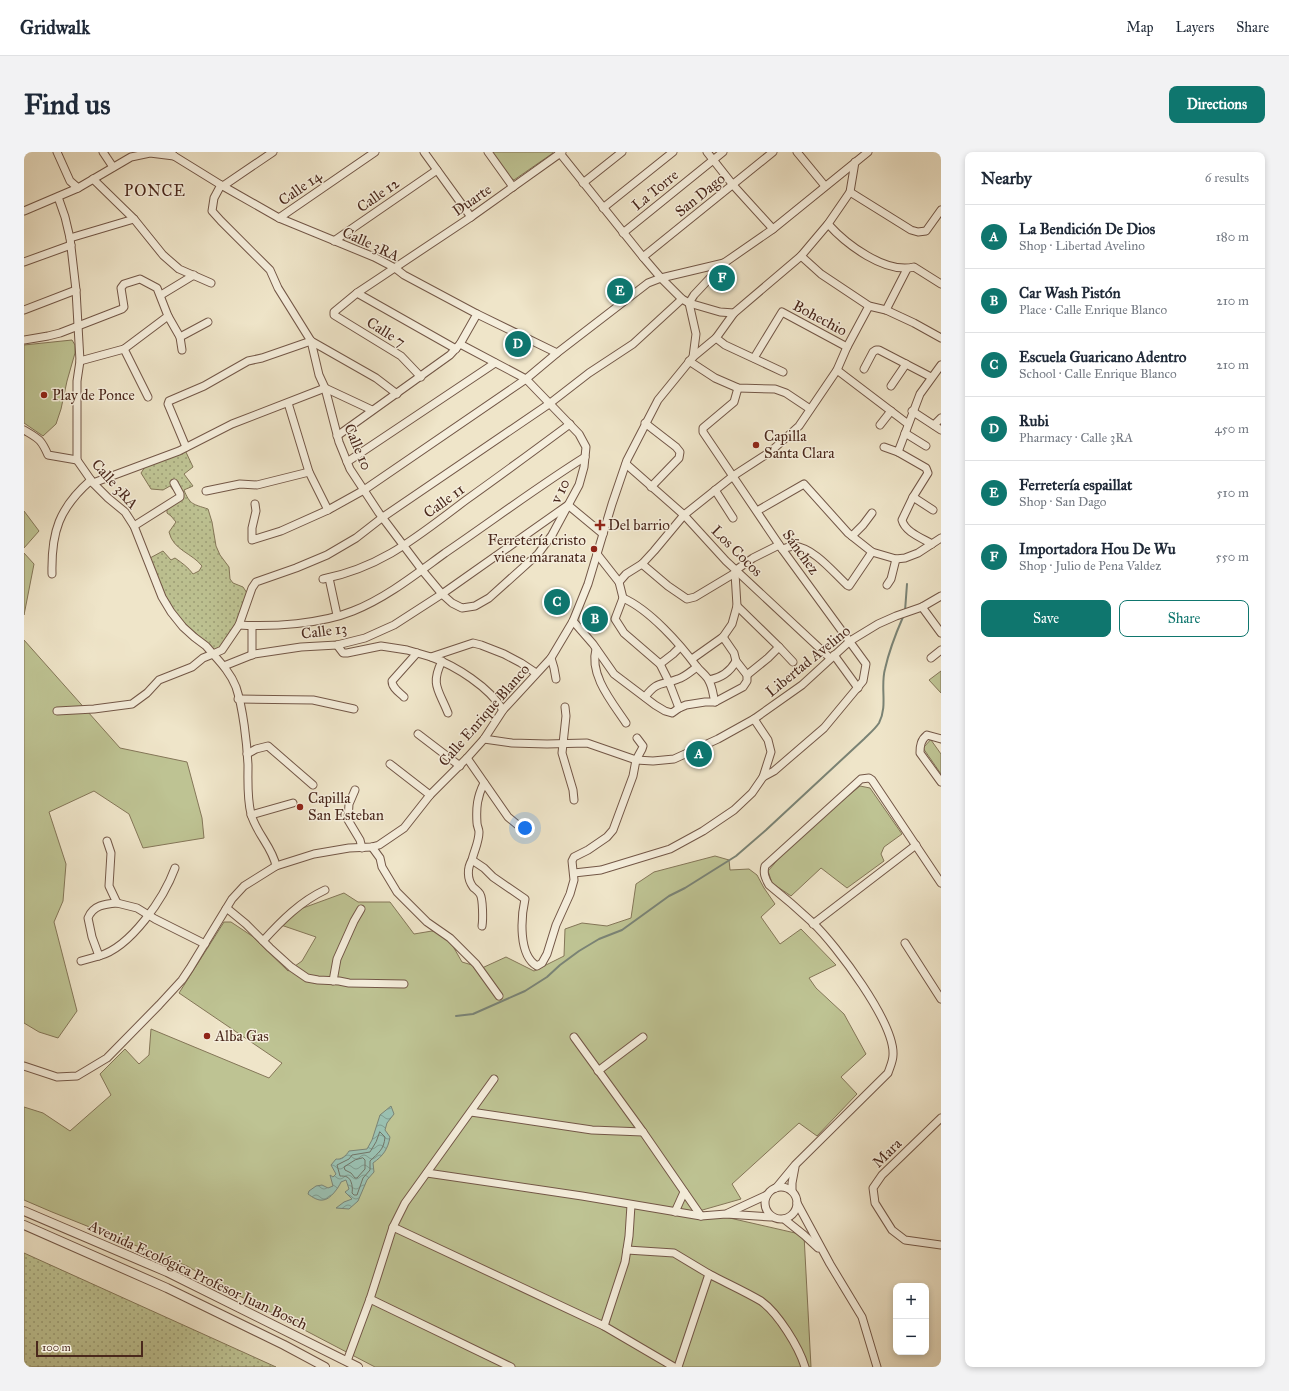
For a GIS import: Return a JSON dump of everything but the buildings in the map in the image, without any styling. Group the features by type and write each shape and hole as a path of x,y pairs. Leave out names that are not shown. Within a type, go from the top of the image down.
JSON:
{"street":[{"path":"57,152 70,181 78,188"},
{"path":"104,152 113,167"},
{"path":"273,152 222,186 214,198 212,211 270,270 278,288 311,341 376,378 397,394"},
{"name":"Calle 14","path":"279,218 375,152"},
{"path":"424,152 471,217"},
{"path":"488,152 513,187"},
{"path":"561,152 583,183 643,258 682,299 720,312 734,313"},
{"name":"Duarte","path":"334,315 334,312 357,293 471,217 561,152"},
{"path":"583,183 622,152"},
{"path":"603,208 673,152"},
{"path":"707,152 733,185 773,229"},
{"name":"La Torre","path":"623,233 723,152"},
{"name":"San Dago","path":"643,258 773,152"},
{"path":"797,152 825,186"},
{"path":"810,409 786,393 775,389 738,388 715,378 691,359 696,334 690,303 694,295 724,262 773,229 868,152"},
{"path":"24,210 78,188 131,156 150,153 175,153"},
{"name":"Calle 3RA","path":"175,153 222,186 279,218 374,257 395,268 404,275 477,314 557,353"},
{"path":"855,162 850,192 911,230 918,232 926,231 941,210"},
{"name":"Calle 12","path":"334,241 437,170"},
{"path":"93,180 134,219 163,255 180,269 211,282"},
{"name":"Calle Enrique Blanco","path":"24,1066 57,1077 77,1076 107,1058 160,1005 182,980 232,899 244,886 276,866 314,854 379,845 404,828 430,795 460,766 484,739 503,710 551,658 573,621 588,584 626,464 645,422 658,400 691,359 716,338 734,313 801,256 828,224 850,192"},
{"name":"Calle 3RA","path":"58,197 65,216 76,290 80,360 77,381 77,460 92,481 108,498 125,512 134,526 162,597 171,612 183,627 206,646 224,666 235,686 247,754 247,783 251,815 258,831 273,854 276,866"},
{"path":"24,262 70,242 134,219"},
{"path":"828,224 837,234 857,250 883,264 907,269 914,267 941,284"},
{"path":"801,256 821,274 869,306 886,310 941,338"},
{"path":"255,504 256,511 252,528 252,540 280,531 328,510 364,490 526,380 557,353 648,283 661,278 724,262"},
{"path":"886,310 907,269"},
{"path":"161,295 194,275"},
{"path":"24,340 48,336 122,309 124,304 121,288 124,284 140,279 157,288 168,316 180,337 182,350"},
{"path":"24,310 76,290"},
{"name":"v 10","path":"357,293 458,347 495,363 526,380 579,434 586,447 584,468 579,485 552,535 538,554 489,598 475,606 462,608 452,603 442,594 422,570"},
{"path":"57,711 94,709 132,704 147,693 159,680 192,667 203,658 222,650 239,625 252,588 256,582 327,555 356,538 549,404 589,373 633,344 682,299"},
{"path":"619,582 626,574 642,564 684,515 733,476 770,452 799,426 837,370 847,347 869,306"},
{"name":"Bohechio","path":"754,358 780,313 784,312 847,347"},
{"path":"338,436 450,355 458,347 477,314"},
{"name":"Calle 7","path":"334,315 401,356 421,377"},
{"path":"80,360 124,349 168,316"},
{"path":"180,337 208,322"},
{"path":"716,338 724,345 783,372"},
{"path":"186,447 168,404 169,401 204,386 248,361 262,358 311,341"},
{"name":"Calle 10","path":"311,341 319,375 325,388 338,436 347,462 383,518 422,570"},
{"path":"124,349 148,397"},
{"path":"864,369 873,352 880,350 931,377"},
{"path":"347,462 495,363"},
{"path":"891,386 906,364"},
{"path":"898,452 912,411 920,394 941,365"},
{"path":"837,370 908,424"},
{"path":"52,574 51,553 63,511 76,493 92,481 135,468 186,447 232,424 325,388 372,410"},
{"name":"Sánchez","path":"738,388 734,402 703,428 703,432 781,547 866,664 863,681 858,688"},
{"path":"288,403 309,472 328,510"},
{"path":"880,425 891,411"},
{"path":"912,411 941,430"},
{"path":"934,425 941,418"},
{"path":"645,422 680,452 679,458 651,487"},
{"name":"Calle 11","path":"338,615 326,578 371,564 404,546 570,424"},
{"path":"24,430 42,442 48,455 77,460"},
{"path":"905,433 926,446"},
{"path":"884,447 898,452 928,470 928,473 913,497 902,520 903,525 911,532 932,544"},
{"path":"239,625 252,626 295,623 352,612 371,602 422,570 552,478 585,457"},
{"name":"Los Cocos","path":"626,464 684,515 735,571 832,656 858,688"},
{"path":"206,491 240,484 257,485 309,472"},
{"path":"134,526 180,497 180,494 174,484"},
{"path":"757,511 804,484 852,536 872,552 896,558 905,558 941,538"},
{"path":"715,490 733,518"},
{"path":"913,497 932,510"},
{"path":"568,505 603,534"},
{"name":"Calle 13","path":"224,666 252,655 301,647 337,645 365,638 394,625 442,594 568,505"},
{"path":"852,536 872,513"},
{"path":"642,564 668,586 687,599 695,597 753,558 781,547 793,546 805,550 821,560 849,586 872,552"},
{"path":"597,554 619,582 623,598 615,619 624,633 660,664 679,708"},
{"path":"887,585 891,579 896,558"},
{"path":"692,659 723,637 732,624 737,606 735,571"},
{"name":"Libertad Avelino","path":"484,739 512,743 587,743 636,760 652,761 674,759 718,739 754,719 802,686 832,656 850,641 878,624 922,607 941,596"},
{"path":"623,598 632,602 647,613 666,630 692,659 709,680 715,702"},
{"path":"737,606 793,662"},
{"path":"922,607 941,633"},
{"path":"573,621 614,674 665,711 672,713 686,705 715,702 743,687 747,678 779,647"},
{"path":"252,626 252,655"},
{"path":"723,637 734,653 736,661 747,678"},
{"path":"431,657 473,643 504,654 521,663 536,674"},
{"path":"337,645 343,653 381,646 417,653 442,661 459,670 482,688 497,701 503,710"},
{"path":"660,664 680,647"},
{"path":"596,649 594,655 596,671 600,681 626,722"},
{"path":"931,658 941,650"},
{"path":"404,697 394,688 392,681 417,653"},
{"path":"551,658 556,679"},
{"path":"442,661 435,679 436,686 448,712"},
{"path":"709,680 726,674 736,661"},
{"path":"645,697 652,687 678,679 698,667"},
{"path":"763,777 774,771 824,728 858,688"},
{"path":"238,699 313,700 354,709"},
{"path":"565,707 565,731 562,744 562,753 573,790 574,800"},
{"path":"574,873 601,870 670,849 703,831 734,810 752,793 763,777 771,752 768,740 754,719"},
{"path":"418,734 460,766"},
{"path":"941,739 927,735 921,742 920,752 941,782"},
{"path":"472,860 525,899 522,910 524,946 532,963 537,966 542,963 547,954 556,925 570,894 574,873 572,861 574,857 593,846 613,830 633,776 636,760 643,746 637,738"},
{"path":"247,754 256,749 268,746 313,785"},
{"path":"467,758 508,817 525,831"},
{"path":"390,764 430,795"},
{"path":"726,1214 776,1188 795,1165 888,1072 893,1055 891,1040 880,1015 845,960 814,924 769,884 765,877 765,866 861,779 869,778 872,780 941,883"},
{"path":"482,926 482,899 480,894 472,885 468,870 477,845 479,832 476,802 484,783"},
{"path":"355,790 349,804 348,820 360,840 362,848"},
{"path":"251,815 293,803"},
{"path":"107,841 110,853 110,886 117,903"},
{"path":"814,924 916,845"},
{"path":"372,847 380,858 382,868 397,892 427,922 450,938 476,964 499,996"},
{"path":"81,961 108,954 118,948 126,938 139,928 149,915 175,868"},
{"path":"263,941 294,910 325,890"},
{"path":"99,956 92,937 88,918 96,907 117,903 137,908 205,944"},
{"path":"226,909 246,924 291,967 307,978 349,983 404,984"},
{"path":"333,981 337,959 361,909"},
{"path":"904,943 941,999"},
{"path":"574,1037 643,1132 701,1216"},
{"path":"598,1071 643,1037"},
{"path":"347,1361 370,1299 392,1227 405,1203 494,1079"},
{"path":"471,1112 592,1130 643,1132"},
{"name":"Mara","path":"941,1118 882,1175 873,1188 875,1203 892,1230 906,1240 941,1245"},
{"path":"795,1165 792,1191 830,1264 862,1317 877,1367"},
{"path":"428,1173 701,1216 726,1214 771,1216"},
{"path":"776,1188 785,1188 792,1191"},
{"path":"675,1212 684,1192"},
{"path":"767,1194 764,1202 766,1210 775,1219 788,1218 795,1212 797,1203"},
{"path":"604,1326 625,1262 631,1205"},
{"name":"Avenida Ecológica Profesor Juan Bosch","path":"24,1211 167,1272 358,1367"},
{"path":"784,1219 815,1245 830,1264"},
{"name":"Avenida Ecológica Profesor Juan Bosch","path":"24,1225 167,1288 284,1345 325,1367"},
{"path":"392,1227 604,1326 674,1367"},
{"path":"627,1250 674,1254 761,1302 772,1311 792,1339 804,1367"},
{"path":"678,1367 709,1274"},
{"path":"370,1299 512,1367"}],"shaded area":[{"path":"488,152 553,153 514,180 503,173"},
{"name":"Play de Ponce","path":"72,340 75,345 75,353 61,409 56,424 43,436 24,423 24,345"},
{"path":"185,450 193,467 184,474 193,486 184,490 190,501 208,509 216,546 220,555 229,567 230,579 233,583 243,587 247,593 245,608 229,641 216,651 172,612 150,558 163,551 171,560 175,558 187,567 193,574 199,571 202,566 174,543 171,538 169,532 176,522 167,513 167,506 178,496 170,486 163,490 151,489 141,473 145,467"},
{"path":"24,511 39,531 24,548"},
{"path":"24,553 34,564 24,615"},
{"path":"24,640 120,748 187,762 202,818 204,838 143,848 129,814 94,791 49,812 66,864 63,901 54,922 77,1011 58,1038 39,1032 24,1023"},
{"path":"941,671 941,693 929,680"},
{"path":"934,736 931,740 941,754 941,774 923,748"},
{"path":"860,786 870,788 902,834 884,847 881,854 884,861 847,888 821,868 791,896 772,883 768,871 793,842"},
{"path":"715,856 729,860 730,870 749,869 757,875 775,904 761,917 780,944 801,929 836,965 809,978 816,988 844,1014 866,1054 841,1077 857,1094 817,1136 799,1123 732,1184 741,1199 699,1211 804,1235 811,1367 375,1367 230,1291 187,1266 24,1200 24,1107 43,1113 70,1131 111,1095 100,1074 125,1049 139,1064 149,1055 151,1029 269,1078 282,1063 179,993 224,922 231,922 252,936 288,971 302,961 316,937 278,924 292,912 344,893 358,902 390,902 414,934 432,931 446,934 462,962 482,968 506,957 534,971 564,956 565,929 582,923 607,926 631,918 636,884 654,872"},
{"path":"24,1253 276,1367 24,1367"}],"water":[{"path":"391,1106 394,1114 387,1123 385,1130 390,1137 388,1145 380,1158 373,1163 374,1172 367,1180 358,1201 349,1209 336,1208 344,1202 352,1199 345,1192 349,1189 346,1180 341,1182 334,1193 326,1199 317,1199 308,1194 309,1191 316,1186 322,1185 328,1188 333,1186 330,1175 333,1177 336,1174 331,1165 336,1159 340,1159 349,1151 367,1149 372,1140 380,1115"}],"waterway":[{"path":"905,611 907,584"},
{"path":"456,1016 473,1014 525,991 547,977 579,951 599,939 622,930 669,896 685,888 736,856 766,830 864,739 879,723 882,717 884,703 883,683 885,669 893,642 903,617"}],"place":[{"name":"Importadora Hou De Wu","path":"722,278"},
{"name":"Ferretería espaillat","path":"620,291"},
{"name":"Rubi","path":"518,344"},
{"name":"Play de Ponce","path":"44,395"},
{"name":"Capilla Santa Clara","path":"756,445"},
{"name":"Del barrio","path":"600,525"},
{"name":"Ferretería cristo viene maranata","path":"594,549"},
{"name":"Escuela Guaricano Adentro","path":"557,602"},
{"name":"Car Wash Pistón","path":"595,619"},
{"name":"La Bendición De Dios","path":"699,754"},
{"name":"Capilla San Esteban","path":"300,807"},
{"name":"Alba Gas","path":"207,1036"}],"district":[{"name":"PONCE","path":"155,190"}]}
